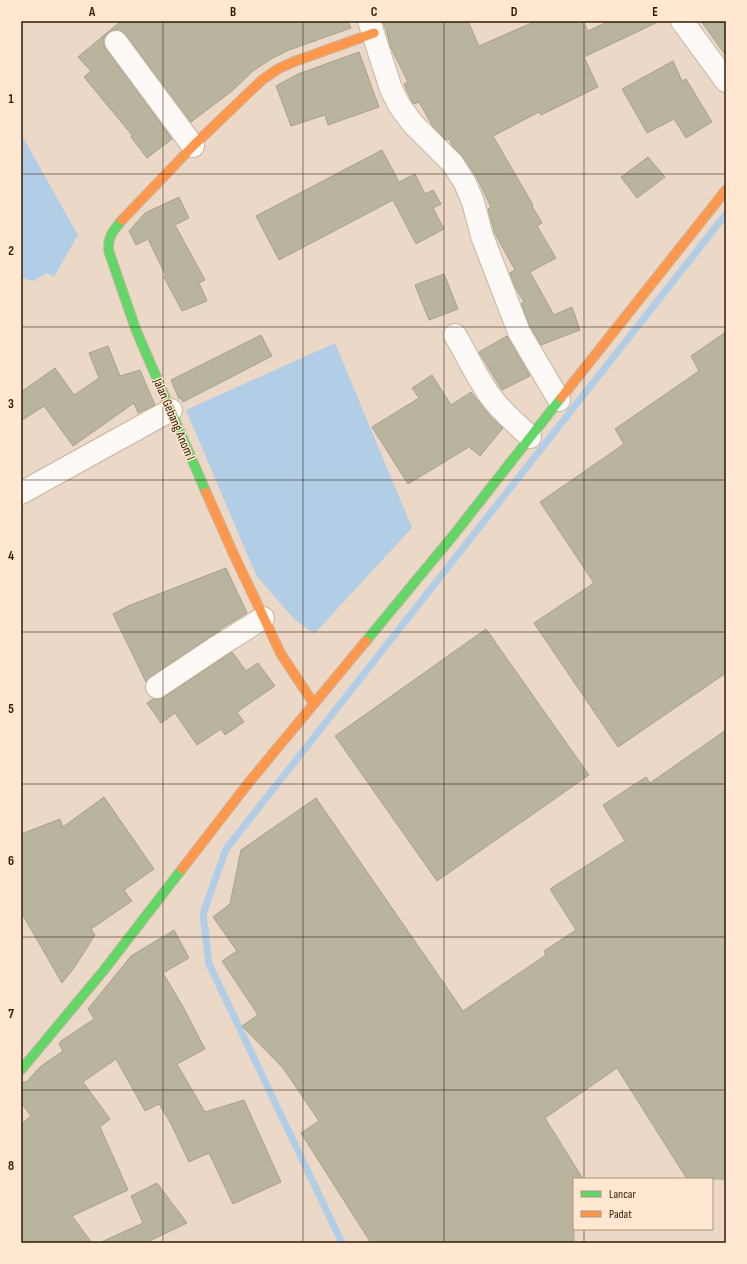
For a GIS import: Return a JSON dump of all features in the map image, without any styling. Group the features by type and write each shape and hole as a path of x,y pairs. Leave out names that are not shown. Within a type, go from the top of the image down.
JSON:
{"street":[{"path":"682,21 726,81"},
{"path":"116,42 193,146 258,84 274,71 372,27 391,89 398,105 413,124 453,164 465,182 473,202 482,236 518,332 559,400"},
{"name":"Jalan Gebang Anom I","path":"193,146 125,216 111,234 108,243 109,252 136,330 233,553 281,654 314,704"},
{"path":"21,1070 104,970 250,781 452,537 530,436 726,190"},
{"path":"456,335 484,388 491,398 530,436"},
{"path":"21,493 171,410"},
{"path":"157,687 263,618"}],"water":[{"path":"21,134 78,235 54,277 47,273 33,281 21,278"},
{"path":"335,343 412,528 314,634 294,619 256,575 186,410"}],"building":[{"path":"121,21 348,21 351,28 289,50 271,59 253,71 232,91 191,122 126,35 121,30 109,32 104,37 106,49 172,139 147,158 131,137 132,135 84,77 91,71 78,57"},
{"path":"382,21 468,21 479,46 536,21 583,21 588,31 609,21 660,21 584,57 598,87 541,115 539,112 493,136 533,205 532,206 542,223 537,226 556,258 530,272 554,315 572,307 580,330 541,345 530,327 521,304 524,302 515,287 510,273 515,270 494,232 488,209 491,207 476,176 461,154 453,147 449,139 446,140 432,125 419,102 414,104 412,102 404,84 408,82 391,48 386,29"},
{"path":"701,21 726,21 726,56"},
{"path":"359,52 379,107 328,125 325,115 291,126 276,86 298,74"},
{"path":"673,61 682,81 686,79 712,122 686,138 674,119 647,133 622,89"},
{"path":"382,150 399,182 415,174 425,194 433,190 441,204 433,208 444,229 416,244 393,200 279,260 256,216"},
{"path":"648,157 665,177 637,198 621,177"},
{"path":"179,197 189,218 175,225 205,280 199,283 207,301 182,311 164,277 166,276 148,239 136,245 129,231 145,213"},
{"path":"444,274 458,309 429,320 415,285"},
{"path":"726,332 726,673 618,747 534,623 594,583 540,502 624,444 615,429 699,371 691,356"},
{"path":"261,335 272,356 183,402 181,398 179,399 171,380"},
{"path":"507,336 530,376 502,390 479,352"},
{"path":"108,346 120,376 140,370 155,405 138,413 134,403 73,446 44,406 21,421 21,392 55,368 74,395 99,378 89,353"},
{"path":"432,375 451,405 471,392 490,416 503,428 480,456 469,447 408,484 372,427 419,398 412,388"},
{"path":"226,568 247,613 220,629 150,677 146,682 113,614 128,606"},
{"path":"486,629 589,775 437,881 335,736"},
{"path":"232,652 246,671 258,663 275,686 237,712 244,722 225,735 221,729 197,745 175,713 161,723 147,703 153,699 164,697"},
{"path":"726,730 726,1179 686,1178 617,1068 545,1118 582,1178 573,1178 574,1243 371,1243 301,1133 319,1121 283,1068 242,1026 258,1015 222,961 237,951 213,917 230,904 241,850 316,798 463,1011 546,955 544,951 576,930 550,889 625,841 603,805 646,777 650,783"},
{"path":"104,797 154,869 124,890 132,901 91,929 95,935 74,968 62,983 21,912 21,834 60,819 63,827"},
{"path":"174,930 189,958 163,973 205,1049 177,1064 205,1112 244,1100 281,1182 233,1204 209,1153 189,1162 170,1122 159,1104 145,1111 116,1059 83,1082 110,1119 100,1127 128,1190 72,1216 92,1243 21,1243 21,1124 31,1116 21,1103 21,1082 26,1082 41,1066 63,1051 59,1044 61,1041 94,1019 88,1009 131,956"},
{"path":"157,1183 187,1223 145,1243 99,1243 143,1223 131,1196"}],"waterway":[{"path":"342,1243 209,964 203,914 226,849 726,214"}],"traffic: fast":[{"path":"122,220 113,231 110,238 109,252 136,330 206,492"},
{"path":"366,641 452,537 561,398"},
{"path":"21,1070 104,970 182,869"}],"traffic: slow":[{"path":"122,220 193,146 262,80 278,69 293,62 374,33"},
{"path":"561,398 726,190"},
{"path":"206,492 281,654 314,704"},
{"path":"182,869 250,781 366,641"}]}
